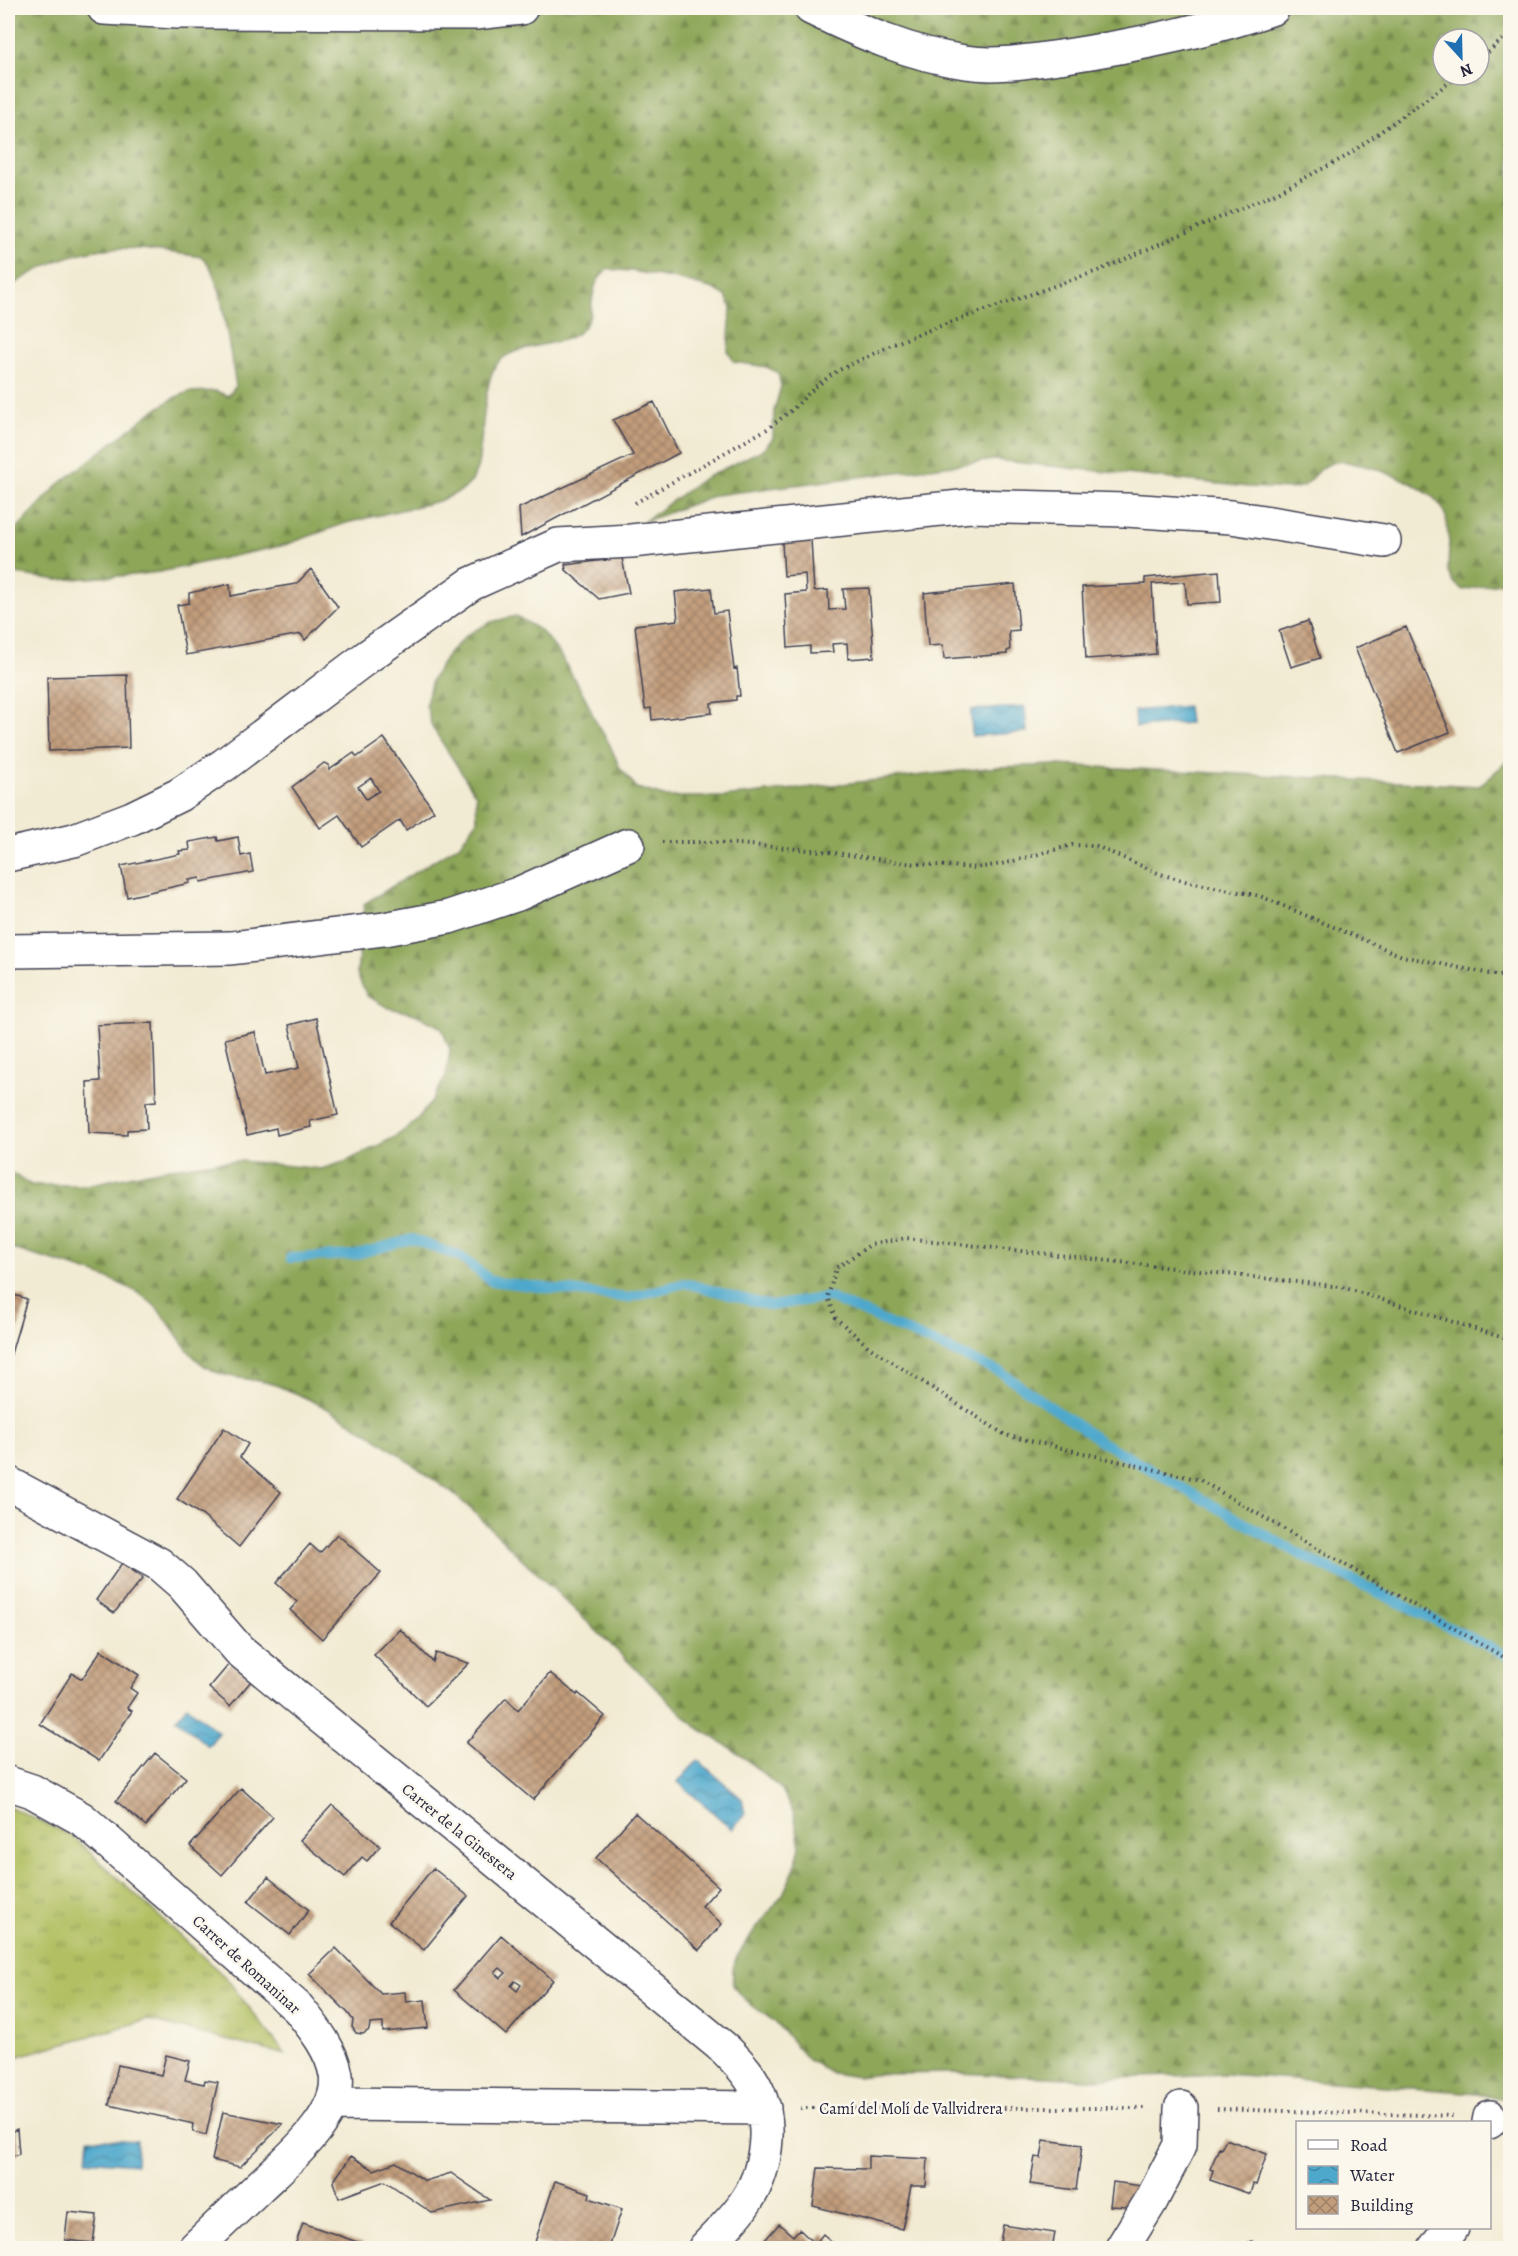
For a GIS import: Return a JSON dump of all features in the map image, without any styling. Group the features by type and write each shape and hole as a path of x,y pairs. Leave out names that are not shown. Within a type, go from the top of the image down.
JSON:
{"street":[{"path":"104,8 177,12 367,13 475,13 521,8"},
{"path":"811,8 861,32 920,54 967,63 1011,63 1120,48 1238,20 1274,8"},
{"path":"8,855 74,840 132,818 179,795 224,765 367,657 471,584 558,545 631,541 970,506 1126,510 1231,517 1384,541"},
{"path":"8,951 231,948 395,927 449,917 518,894 628,845"},
{"name":"Carrer de la Ginestera","path":"8,1483 159,1564 182,1584 239,1650 741,2065 754,2084 764,2109 766,2146 754,2186 742,2206 705,2248"},
{"name":"Carrer de Romaninar","path":"8,1783 32,1791 82,1820 298,2008 317,2031 328,2052 336,2076 333,2104"},
{"path":"195,2248 292,2157 308,2140 333,2104 764,2109"},
{"path":"1122,2248 1151,2201 1180,2145 1181,2108"},
{"path":"1435,2248 1451,2229"}],"path":[{"path":"1491,50 1510,33"},
{"path":"631,505 767,429 837,371 898,342 937,327 1100,270 1278,192 1345,157 1443,87"},
{"path":"628,845 664,842 713,843 822,851 905,863 976,868 1002,864 1072,845 1096,846 1160,874 1260,896 1402,956 1510,978"},
{"path":"1510,1340 1342,1287 906,1238 870,1245 836,1268 828,1297 836,1318 869,1347 1005,1435 1200,1480 1510,1661"},
{"name":"Camí del Molí de Vallvidrera","path":"764,2109 1181,2108 1489,2120"}],"green space":[{"path":"8,8 1510,8 1510,581 1463,590 1453,582 1448,570 1449,543 1446,517 1441,506 1433,497 1410,482 1374,468 1343,461 1331,463 1320,469 1304,486 1291,489 1248,487 994,460 716,495 643,522 703,479 764,449 773,438 774,411 781,386 778,373 767,367 734,362 728,351 731,308 726,296 714,289 676,279 607,269 596,284 588,321 580,331 562,340 514,352 496,365 488,385 477,469 472,481 463,490 439,501 346,523 285,545 160,572 58,580 8,573 8,538 59,484 153,411 176,397 189,392 216,391 228,396 236,386 220,292 210,266 202,257 146,249 101,249 80,253 34,272 8,288"},
{"path":"516,616 541,631 559,653 585,697 620,768 637,788 667,797 723,797 997,767 1056,765 1479,786 1510,759 1510,2100 1477,2093 1225,2074 1090,2079 956,2073 881,2074 857,2077 832,2073 808,2060 775,2022 750,2004 732,1986 734,1961 783,1894 794,1870 800,1846 794,1814 782,1790 740,1754 695,1726 470,1509 386,1445 316,1402 270,1383 223,1375 204,1366 187,1349 157,1309 134,1291 100,1275 8,1247 8,1171 31,1185 87,1185 163,1169 216,1162 242,1161 321,1169 347,1161 395,1137 415,1122 431,1102 446,1076 450,1050 442,1028 415,1014 389,1008 367,996 357,974 364,904 459,845 477,821 476,795 432,727 426,704 432,679 449,653 468,634 491,622"},
{"path":"8,1806 72,1836 226,1978 286,2055 147,2020 8,2059"}],"water":[{"path":"1187,706 1189,723 1136,727 1134,711"},
{"path":"1025,707 1027,732 972,736 971,710"},
{"path":"187,1706 219,1733 208,1746 176,1719"},
{"path":"698,1760 742,1799 745,1814 732,1829 678,1782"},
{"path":"89,2138 137,2141 136,2164 87,2160"}],"building":[{"path":"654,402 679,453 521,537 519,508 633,455 613,420"},
{"path":"811,539 814,591 828,590 829,610 845,609 843,589 869,588 874,657 848,659 847,643 832,644 833,652 810,653 810,646 788,648 785,594 806,592 805,574 784,576 782,542"},
{"path":"622,558 629,593 599,599 566,570 565,565"},
{"path":"311,569 338,607 305,640 301,634 186,655 177,605 189,603 189,593 230,584 231,596 296,584"},
{"path":"1219,571 1221,602 1187,604 1185,582 1152,584 1156,654 1086,659 1082,587 1145,584 1145,578"},
{"path":"1015,584 1019,630 1009,631 1010,650 1007,654 944,659 943,645 928,646 924,593"},
{"path":"711,588 714,613 727,611 734,669 737,668 740,696 736,696 736,700 711,703 712,713 652,720 651,708 645,709 635,625 678,620 675,592"},
{"path":"1308,621 1320,658 1291,667 1279,631"},
{"path":"1406,627 1450,732 1398,753 1355,648"},
{"path":"127,675 129,748 49,751 47,677"},
{"path":"384,738 434,811 406,830 400,820 361,847 339,815 320,828 292,787 324,763 329,765 329,770 354,753 357,757","holes":["371,778 379,791 366,799 358,787"]},
{"path":"217,837 218,841 238,837 241,856 250,854 253,872 201,882 200,878 189,880 190,883 127,897 121,866 180,854 179,851 190,850 189,842"},
{"path":"316,1018 338,1115 310,1121 311,1127 277,1135 276,1128 247,1135 225,1039 255,1032 265,1075 299,1068 289,1025"},
{"path":"153,1023 156,1101 146,1102 147,1129 127,1130 127,1135 89,1133 87,1082 100,1081 97,1025"},
{"path":"8,1293 27,1299 8,1364"},
{"path":"224,1428 248,1444 240,1457 281,1492 239,1547 203,1516 177,1499"},
{"path":"337,1534 381,1573 322,1639 290,1610 297,1602 276,1583 310,1544 320,1553"},
{"path":"122,1563 143,1578 114,1613 96,1600"},
{"path":"400,1629 433,1662 436,1653 469,1663 426,1706 374,1655"},
{"path":"101,1650 139,1675 130,1688 137,1693 127,1708 132,1711 99,1761 40,1724 72,1673 82,1679"},
{"path":"231,1662 252,1680 230,1706 209,1688"},
{"path":"550,1673 605,1716 533,1800 466,1743 506,1698 518,1710"},
{"path":"155,1753 186,1778 146,1826 116,1801"},
{"path":"241,1788 273,1817 222,1875 190,1846"},
{"path":"332,1805 380,1846 367,1861 362,1857 345,1877 300,1840"},
{"path":"635,1813 719,1887 702,1906 722,1924 699,1950 596,1858"},
{"path":"433,1868 468,1896 424,1950 389,1922"},
{"path":"268,1877 309,1910 290,1935 248,1902"},
{"path":"501,1935 553,1980 506,2035 454,1990","holes":["500,1968 506,1973 501,1978 495,1973","515,1981 521,1985 517,1991 511,1986"]},
{"path":"336,1948 381,1994 405,1992 406,2002 425,2000 428,2028 383,2032 383,2023 370,2024 369,2030 363,2034 356,2033 352,2027 353,2020 348,2013 309,1974"},
{"path":"166,2055 190,2061 185,2080 204,2084 205,2080 218,2082 206,2135 193,2132 194,2124 109,2105 118,2065 161,2075"},
{"path":"223,2112 283,2124 240,2167 212,2160"},
{"path":"17,2129 19,2154 8,2158 8,2133"},
{"path":"1226,2139 1267,2154 1256,2185 1253,2184 1250,2194 1210,2180 1213,2170 1210,2169 1219,2148 1221,2149"},
{"path":"1044,2140 1082,2145 1076,2190 1030,2184 1035,2157 1041,2158"},
{"path":"351,2156 374,2170 396,2162 425,2181 451,2173 490,2200 432,2213 385,2181 339,2198 333,2182"},
{"path":"868,2156 928,2159 926,2186 911,2186 902,2229 813,2206 818,2168 868,2169"},
{"path":"555,2181 590,2193 589,2198 622,2209 609,2248 551,2248 535,2242"},
{"path":"1113,2182 1142,2186 1128,2207 1110,2206"},
{"path":"68,2212 97,2215 93,2243 65,2240"},
{"path":"303,2223 363,2244 361,2248 294,2248"},
{"path":"779,2224 793,2236 799,2229 815,2244 823,2234 839,2248 758,2248"},
{"path":"1003,2225 1055,2233 1052,2248 999,2248"},
{"path":"1252,2241 1258,2248 1241,2248"}],"waterway":[{"path":"290,1258 354,1255 412,1239 461,1257 491,1281 627,1298 685,1283 771,1306 828,1297 1002,1373 1102,1442 1301,1555 1510,1657"}]}
